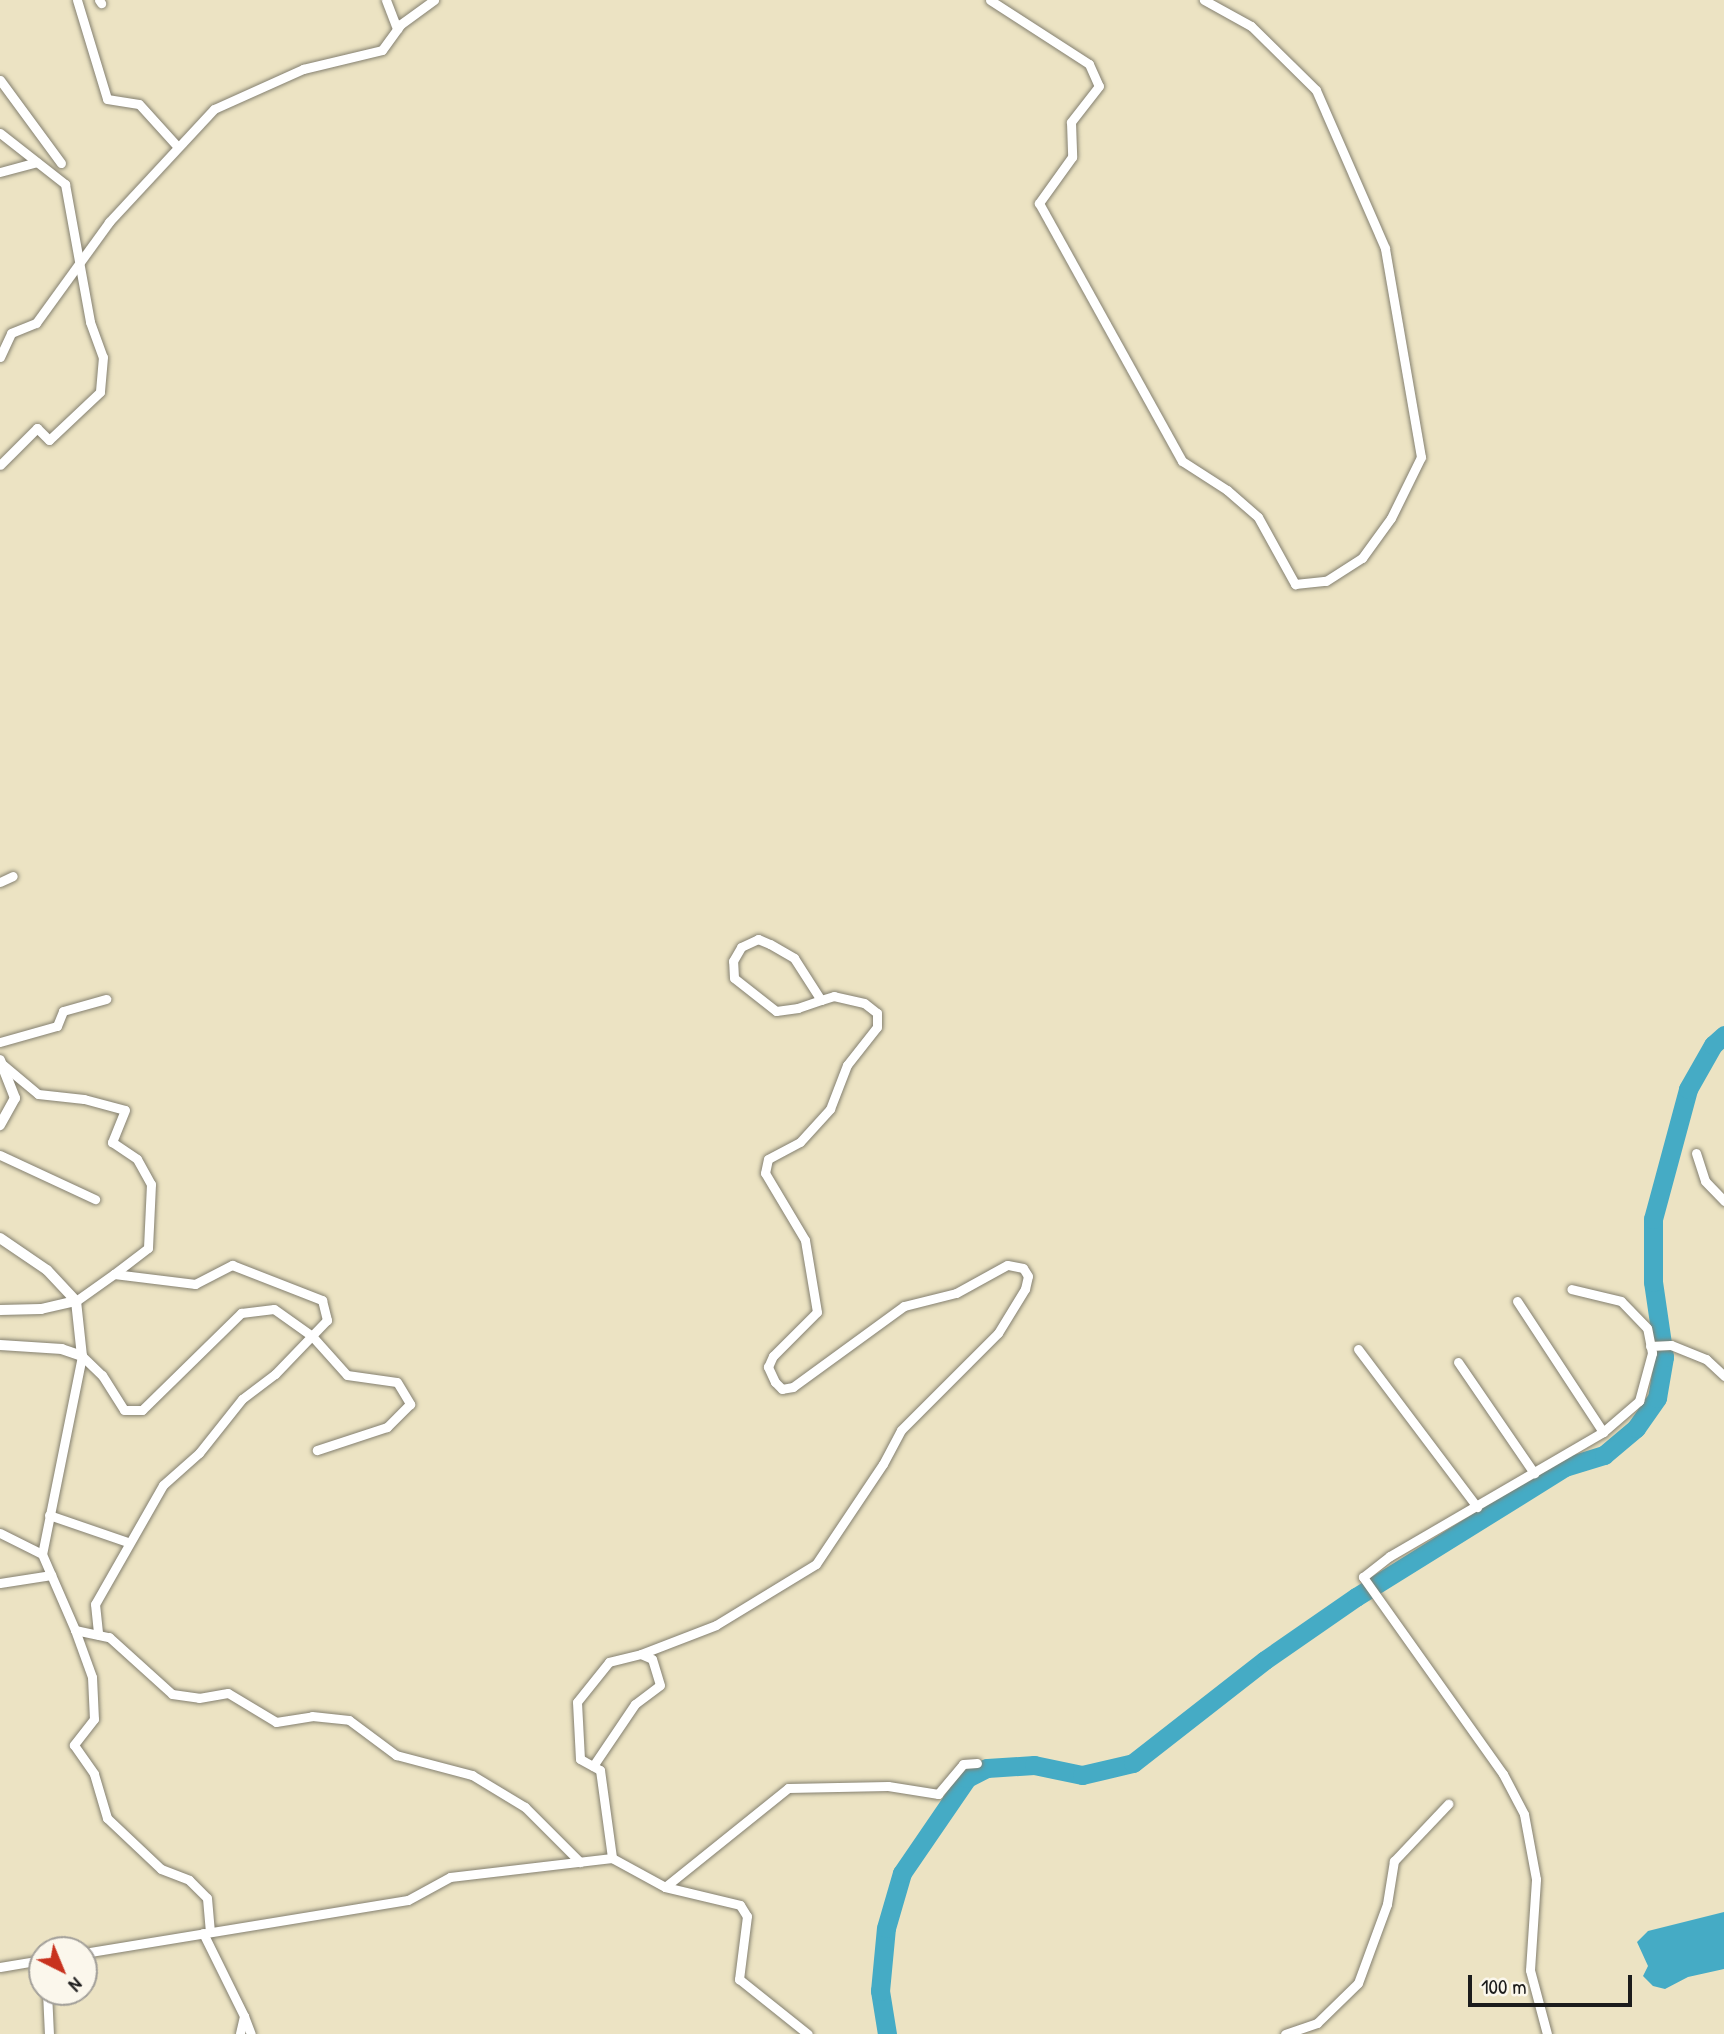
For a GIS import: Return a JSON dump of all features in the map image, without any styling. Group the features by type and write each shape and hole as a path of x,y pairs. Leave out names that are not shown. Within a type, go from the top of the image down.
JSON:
{"street":[{"path":"77,0 107,99 139,104 178,148"},
{"path":"386,0 397,29"},
{"path":"0,357 11,333 36,323 78,262 214,109 303,69 382,50 397,29 433,0"},
{"path":"990,0 1089,64 1099,86 1070,122 1073,157 1039,203 1182,461 1227,490 1258,517 1295,584 1326,581 1362,558 1391,518 1421,457 1385,248 1316,90 1251,26 1204,0"},
{"path":"0,80 61,163"},
{"path":"0,133 65,184 90,322 103,357 100,392 49,440 37,428 0,466"},
{"path":"0,172 37,162"},
{"path":"0,882 13,876"},
{"path":"612,1858 600,1770 580,1759 577,1702 609,1662 641,1654 716,1625 816,1564 883,1464 901,1430 998,1333 1025,1289 1028,1276 1023,1268 1007,1265 956,1293 904,1306 793,1387 782,1389 775,1382 768,1367 773,1356 817,1312 805,1240 765,1173 768,1158 800,1142 830,1109 847,1065 877,1027 877,1013 864,1003 834,996 821,1000 776,1011 734,978 733,961 741,947 758,939 770,944 794,958 821,1000"},
{"path":"0,1042 57,1026 63,1011 106,999"},
{"path":"0,1125 15,1098 1,1062"},
{"path":"0,1310 41,1309 76,1301 148,1248 151,1184 137,1159 112,1142 125,1111 84,1099 38,1094 1,1062"},
{"path":"1696,1153 1705,1181 1724,1201"},
{"path":"0,1155 96,1199"},
{"path":"0,1238 47,1270 76,1301 82,1356 41,1554"},
{"path":"98,1635 95,1604 128,1542 163,1485 198,1454 242,1399 327,1320 322,1300 232,1265 195,1284 114,1274"},
{"path":"1547,2034 1530,1970 1536,1879 1524,1814 1503,1774 1363,1577 1390,1556 1603,1432 1639,1402 1653,1346 1647,1328 1621,1301 1571,1289"},
{"path":"1517,1301 1603,1432"},
{"path":"0,1345 62,1349 82,1356 102,1375 124,1410 142,1410 241,1313 274,1309 312,1336 347,1375 397,1382 410,1404 387,1427 317,1450"},
{"path":"1653,1346 1671,1345 1706,1359 1724,1376"},
{"path":"1357,1349 1477,1507"},
{"path":"1458,1362 1534,1473"},
{"path":"50,1515 128,1542"},
{"path":"0,1532 41,1554 75,1630 92,1677 94,1718 74,1745 94,1773 107,1818 161,1868 189,1880 207,1898 206,1933 251,2034"},
{"path":"0,1583 51,1576"},
{"path":"75,1630 109,1637 173,1694 199,1698 229,1693 276,1722 312,1717 349,1720 396,1755 472,1775 525,1807 580,1862"},
{"path":"593,1766 635,1704 660,1685 652,1659 641,1654"},
{"path":"665,1887 788,1788 888,1786 938,1794 963,1764 977,1763"},
{"path":"1286,2034 1317,2023 1358,1983 1387,1904 1394,1861 1448,1804"},
{"path":"98,1951 408,1900 450,1877 612,1858 665,1887 740,1905 747,1916 739,1979 808,2034"},
{"path":"0,1967 28,1962"},
{"path":"48,2006 49,2034"},
{"path":"240,2034 244,2016"}],"water":[{"path":"1724,1912 1724,1969 1688,1977 1665,1989 1653,1986 1643,1976 1648,1966 1637,1942 1648,1931"}],"waterway":[{"path":"887,2034 880,1991 886,1928 902,1873 967,1778 987,1768 1034,1765 1082,1775 1133,1763 1265,1660 1356,1597 1565,1467 1604,1455 1636,1428 1657,1398 1664,1357 1653,1282 1653,1219 1688,1089 1713,1045 1724,1035"}]}
